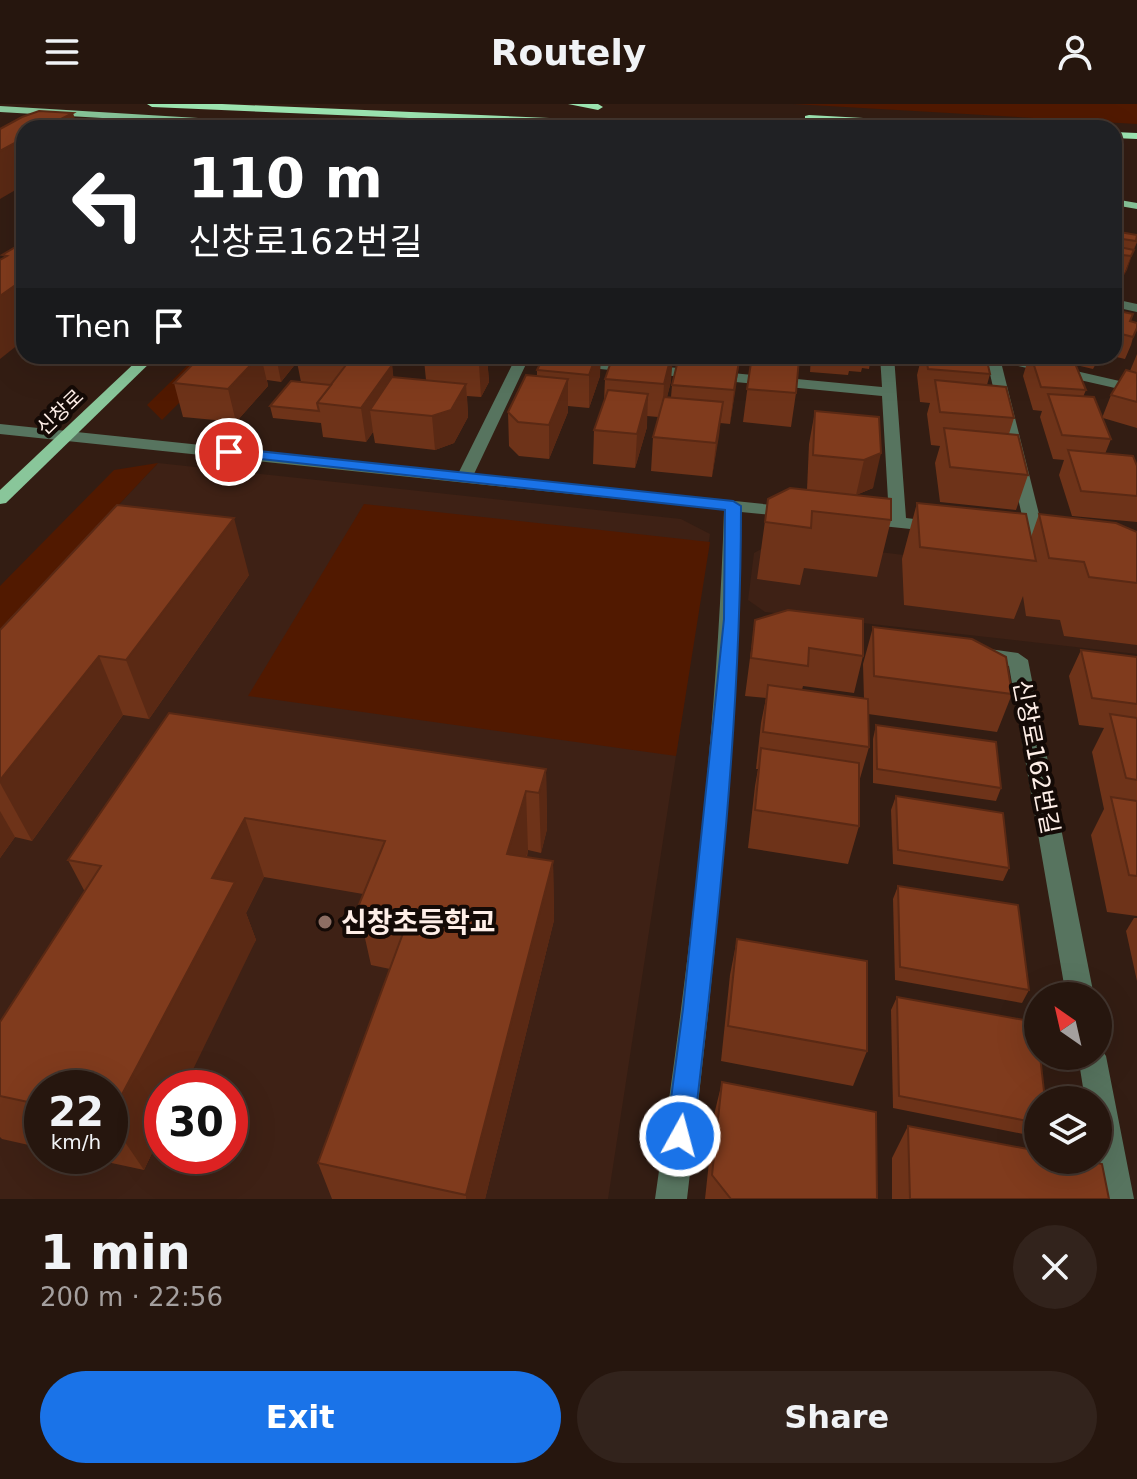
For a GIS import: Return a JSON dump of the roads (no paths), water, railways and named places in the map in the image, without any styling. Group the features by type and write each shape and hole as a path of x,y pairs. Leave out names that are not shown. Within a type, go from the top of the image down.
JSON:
{"highway":[{"path":"152,104 527,120"},
{"path":"385,104 678,120"},
{"path":"573,104 598,107"},
{"path":"560,105 614,107"},
{"path":"755,115 845,120"}],"main road":[{"path":"0,109 183,120"},
{"path":"0,118 32,120"},
{"name":"신창로","path":"0,499 142,364"}],"street":[{"path":"465,476 520,364"},
{"path":"594,364 889,392"},
{"path":"706,375 708,364"},
{"path":"887,364 898,523"},
{"path":"995,364 1036,538"},
{"path":"1028,364 1137,389"},
{"path":"0,429 808,514"},
{"path":"671,1199 740,620 733,506"},
{"path":"838,517 959,530"},
{"name":"신창로162번길","path":"958,651 1018,660 1077,982"},
{"path":"1095,1070 1118,1199"}],"place":[{"name":"신창초등학교","path":"325,922"}]}
